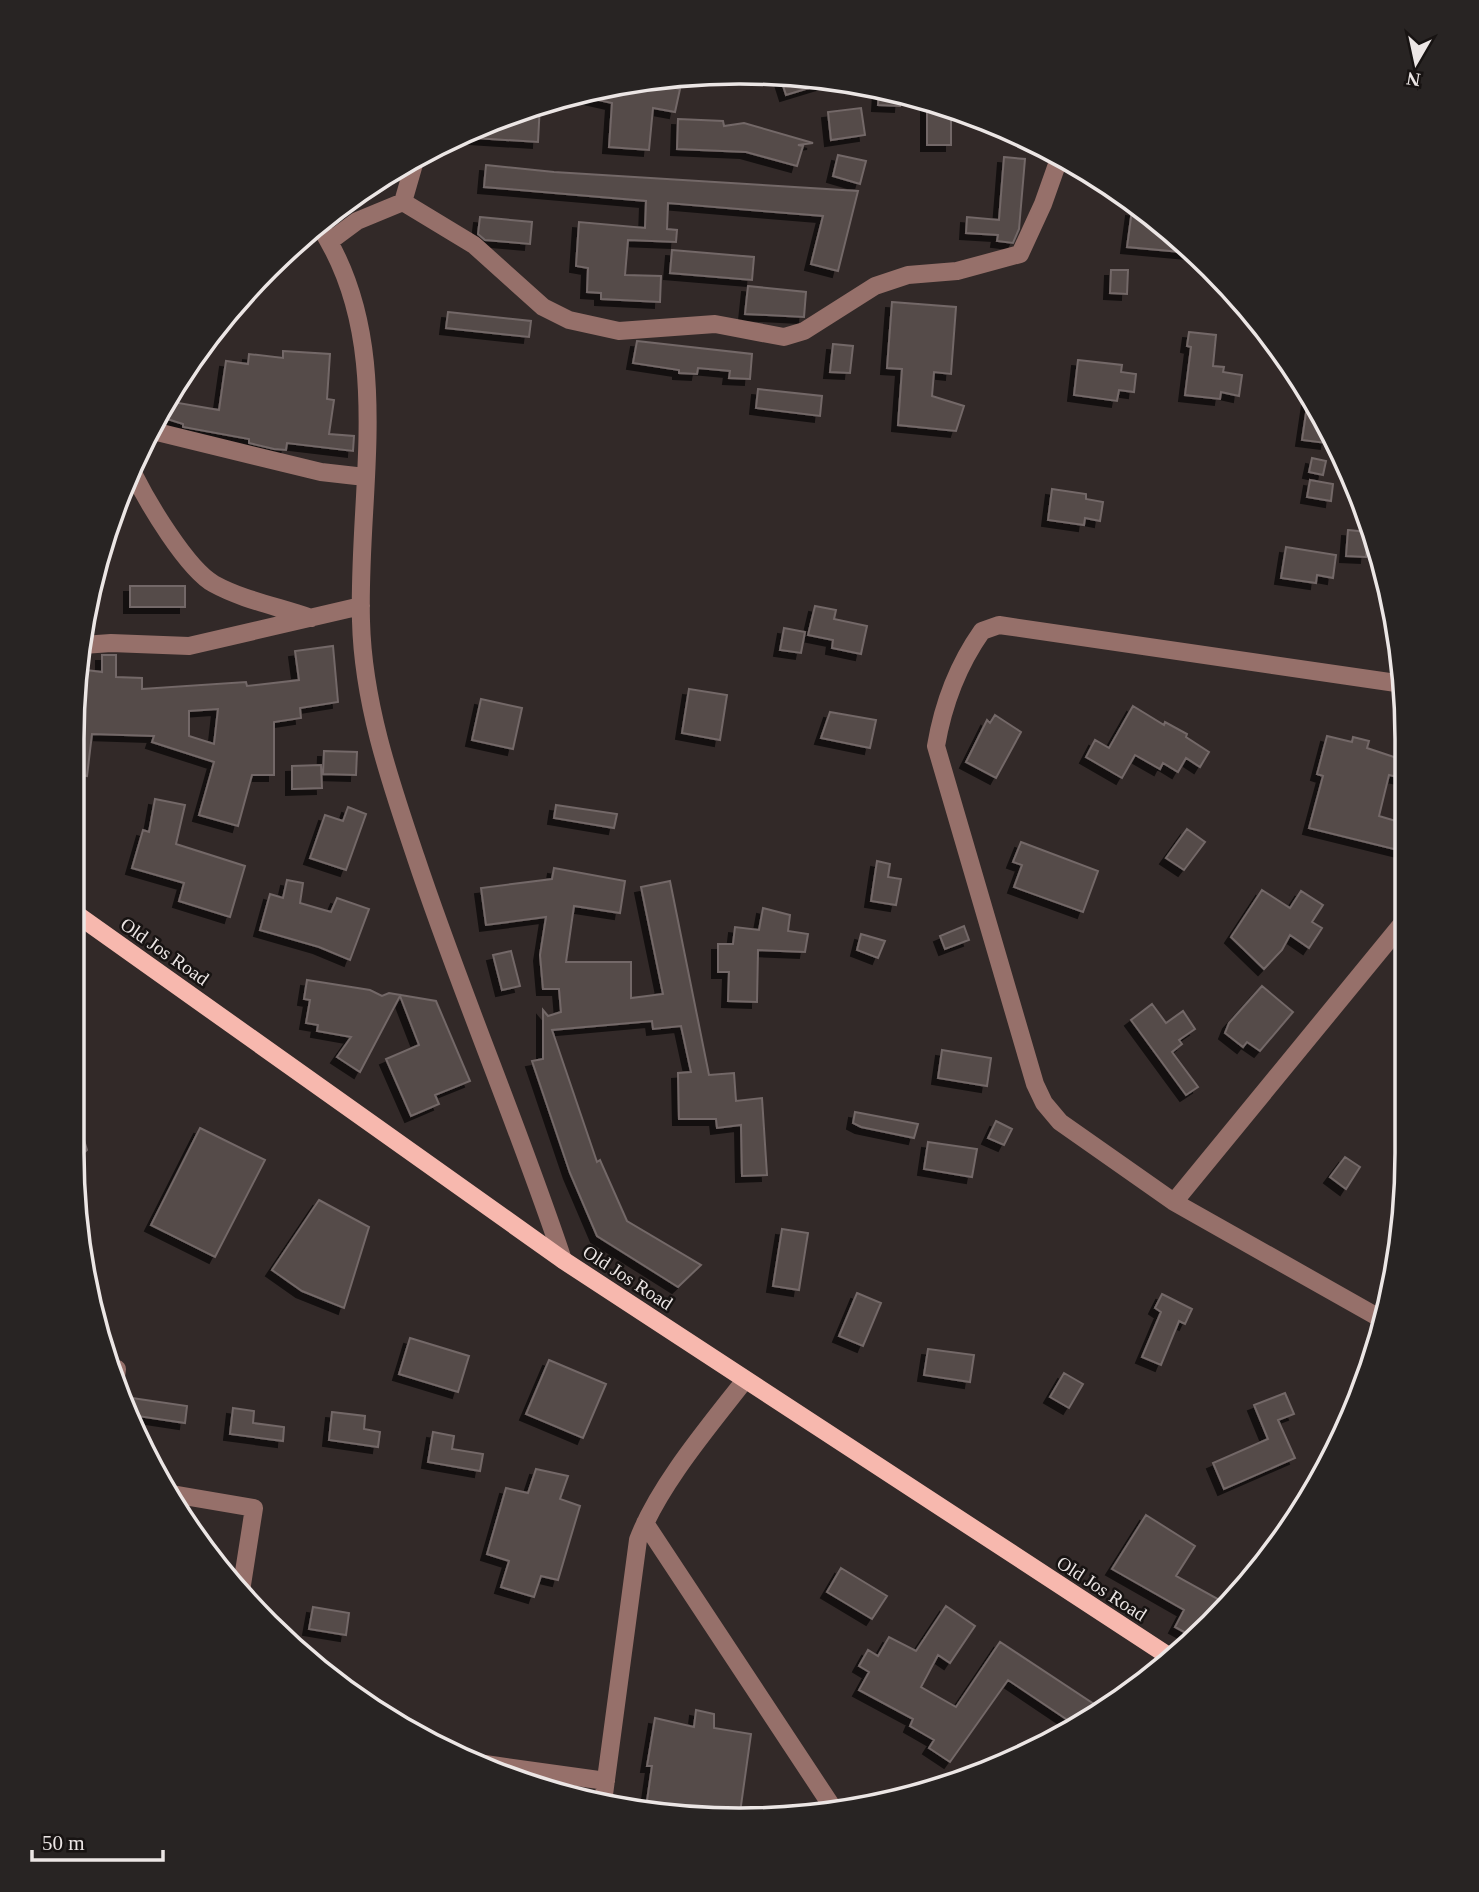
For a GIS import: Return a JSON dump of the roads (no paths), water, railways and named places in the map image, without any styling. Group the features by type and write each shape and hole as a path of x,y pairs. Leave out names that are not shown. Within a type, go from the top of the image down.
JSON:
{"main road":[{"name":"Old Jos Road","path":"84,920 563,1261 1163,1653"}],"street":[{"path":"403,202 474,245 543,307 569,320 619,331 715,324 784,337 804,331 875,286 908,275 957,271 1020,254 1056,166"},
{"path":"403,202 412,172"},
{"path":"330,241 357,221 403,202"},
{"path":"324,233 350,283 366,365 361,606 368,687 388,772 436,919 527,1154 563,1261"},
{"path":"161,433 321,472 365,477"},
{"path":"138,481 155,513 198,572 214,584 312,618"},
{"path":"92,644 189,646 361,606"},
{"path":"1374,1315 1174,1202 1060,1122 1044,1102 1035,1084 936,746 944,710 956,678 982,631 999,625 1392,682"},
{"path":"1174,1202 1395,932"},
{"path":"604,1793 635,1560 645,1523 706,1431 745,1380"},
{"path":"181,1496 254,1508 243,1581"},
{"path":"645,1523 829,1801"},
{"path":"518,1769 606,1782"}]}
